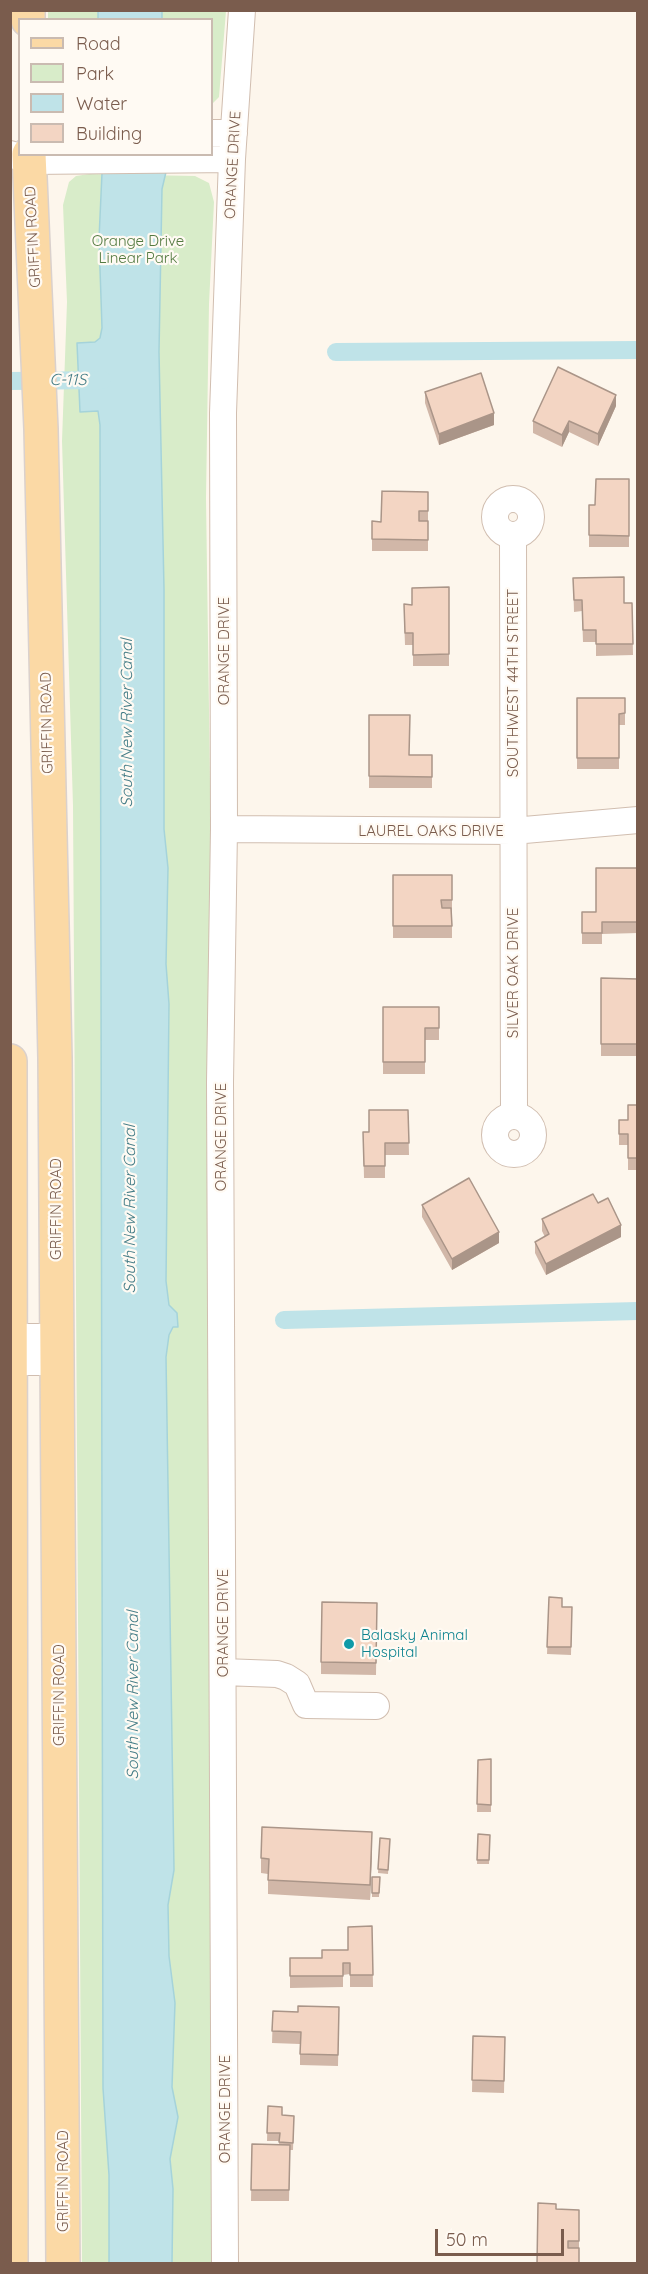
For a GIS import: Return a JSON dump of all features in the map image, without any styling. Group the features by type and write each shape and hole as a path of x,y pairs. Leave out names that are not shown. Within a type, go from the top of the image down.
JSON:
{"main road":[{"name":"GRIFFIN ROAD","path":"21,156 38,329 55,1058 63,2264"},
{"path":"10,1061 11,2264"}],"street":[{"name":"ORANGE DRIVE","path":"225,2264 220,1082 224,829 223,413 232,159 223,133 242,10"},
{"path":"65,156 88,160 232,159"},
{"name":"SOUTHWEST 44TH STREET","path":"513,535 513,831"},
{"name":"LAUREL OAKS DRIVE","path":"224,829 513,831 638,820"},
{"name":"SILVER OAK DRIVE","path":"513,831 514,1116"},
{"path":"10,1337 57,1349"},
{"path":"11,1362 57,1349"},
{"path":"223,1672 277,1674 286,1677 297,1684 306,1705 376,1706"}],"green space":[{"path":"48,11 226,11 219,97 213,103 213,18 48,18"},
{"name":"Orange Drive Linear Park","path":"89,174 195,176 209,183 214,202 209,304 206,498 211,852 218,2263 82,2263 73,806 62,441 67,302 63,205 69,182 76,176"}],"water":[{"path":"98,11 162,11 162,18 98,18"},
{"name":"South New River Canal","path":"166,172 162,189 159,352 164,589 164,829 168,868 166,1281 169,1305 177,1313 178,1327 173,1327 169,1335 166,1357 174,1870 168,1905 169,1956 175,2003 172,2087 178,2117 170,2159 173,2189 172,2263 109,2263 109,2175 103,2088 100,425 98,411 80,412 77,343 95,342 100,338 102,328 99,239 102,173"}],"building":[{"path":"558,367 616,395 598,434 569,421 562,435 533,421"},
{"path":"481,373 494,413 439,434 425,392"},
{"path":"596,479 629,479 629,536 589,535 589,505 595,505"},
{"path":"382,491 428,492 428,511 419,511 419,521 428,521 428,540 372,539 372,521 381,522"},
{"path":"624,577 624,603 632,603 633,644 596,644 596,630 583,630 582,600 574,600 573,578"},
{"path":"449,587 449,654 413,655 413,633 405,633 404,604 412,605 412,588"},
{"path":"577,698 625,698 625,713 619,714 619,758 577,758"},
{"path":"369,715 410,715 409,755 432,755 432,777 369,776"},
{"path":"596,868 638,868 638,922 602,922 602,933 582,933 582,912 596,912"},
{"path":"393,875 452,875 452,900 441,900 442,908 451,908 452,926 393,926"},
{"path":"601,978 638,979 638,1044 601,1044"},
{"path":"383,1007 439,1007 439,1028 425,1028 425,1062 383,1062"},
{"path":"628,1105 638,1105 638,1158 628,1158 628,1134 619,1134 619,1120 628,1120"},
{"path":"369,1110 408,1110 409,1143 385,1143 385,1166 364,1166 363,1132 369,1132"},
{"path":"469,1178 499,1232 452,1259 422,1205"},
{"path":"593,1194 598,1203 608,1198 621,1225 546,1264 535,1242 549,1234 542,1219"},
{"path":"549,1597 562,1598 562,1607 572,1607 571,1647 547,1647"},
{"name":"Balasky Animal Hospital","path":"322,1602 377,1603 376,1663 321,1662"},
{"path":"491,1759 491,1805 477,1804 478,1760"},
{"path":"262,1827 372,1832 370,1885 268,1880 269,1859 261,1858"},
{"path":"478,1834 490,1835 489,1860 477,1860"},
{"path":"380,1838 390,1839 388,1870 378,1869"},
{"path":"372,1877 380,1877 379,1893 372,1893"},
{"path":"372,1926 373,1975 350,1975 350,1963 343,1963 343,1976 290,1976 290,1958 322,1958 322,1950 348,1950 348,1927"},
{"path":"298,2006 339,2007 338,2055 300,2054 301,2032 272,2031 273,2011 298,2012"},
{"path":"473,2036 505,2037 504,2081 472,2080"},
{"path":"268,2106 282,2107 282,2115 294,2116 293,2143 279,2142 280,2133 267,2133"},
{"path":"252,2144 290,2145 289,2190 251,2190"},
{"path":"538,2203 556,2204 556,2209 579,2210 579,2241 568,2241 568,2248 579,2248 579,2264 537,2264"}],"waterway":[{"path":"336,352 638,350"},
{"name":"C-11S","path":"10,381 102,380"},
{"path":"284,1320 638,1311"}],"place":[{"name":"Balasky Animal Hospital","path":"349,1644"}]}
